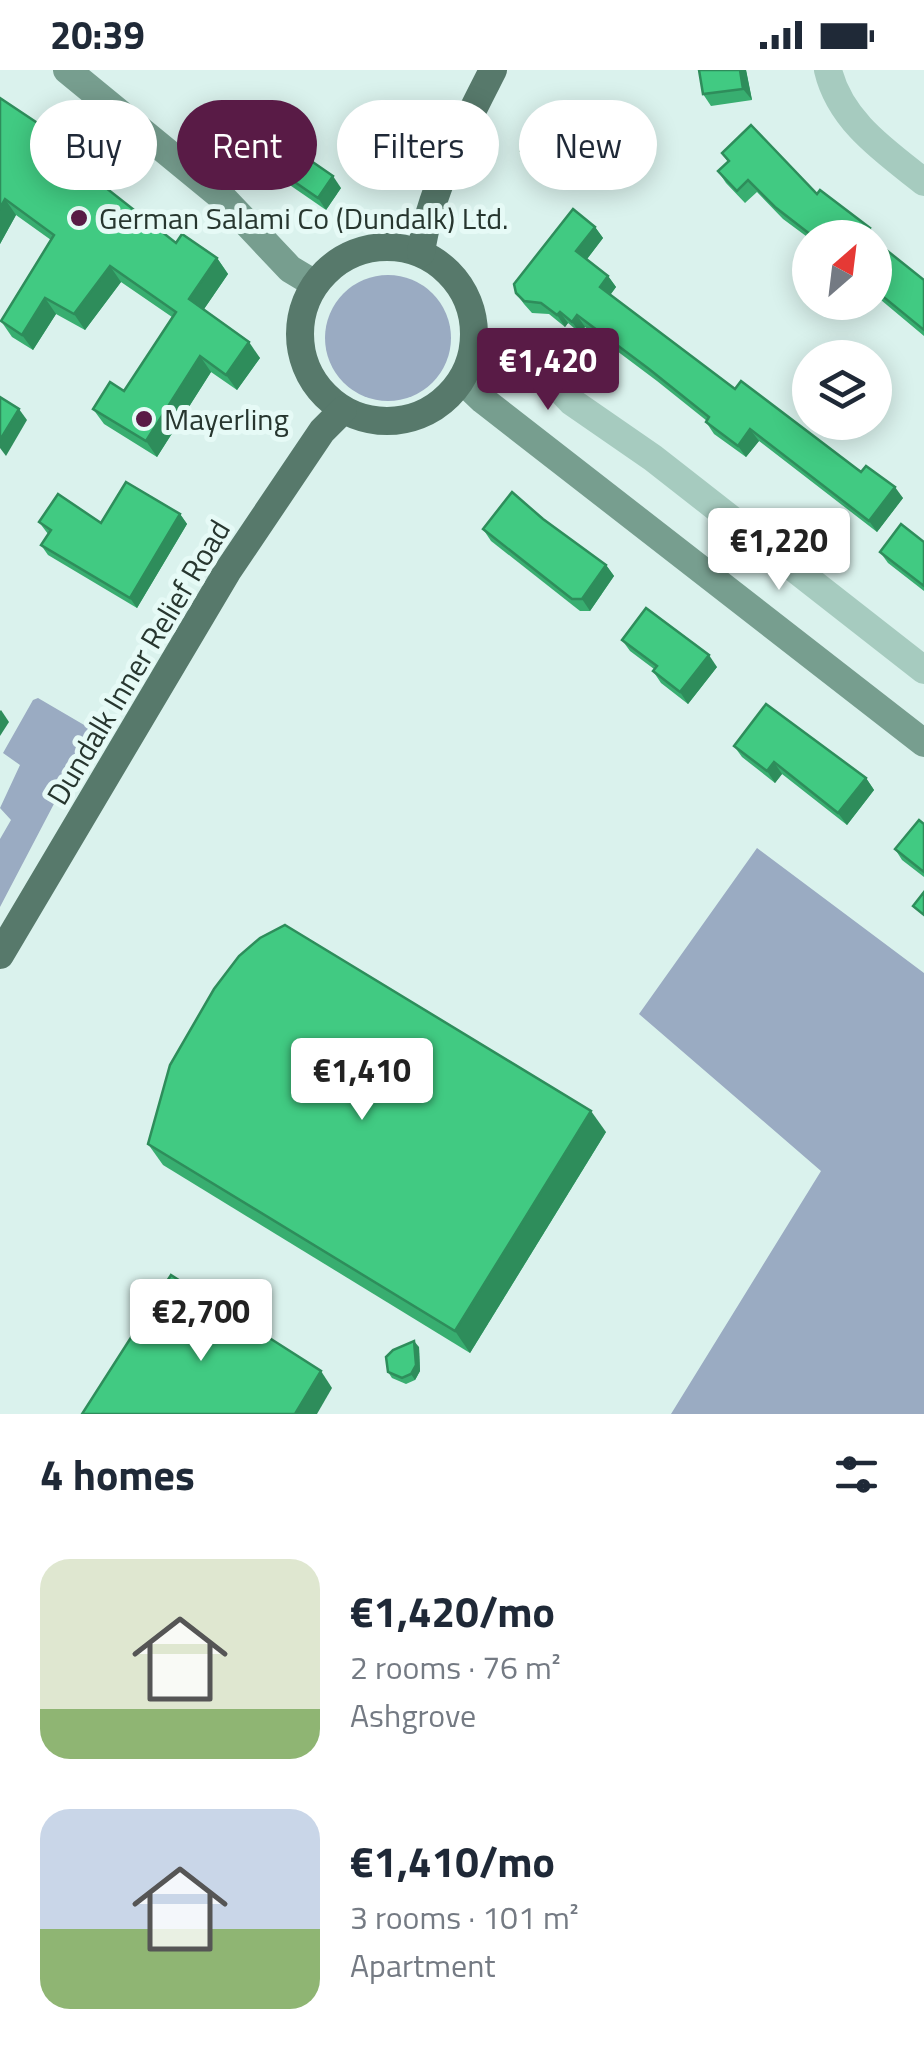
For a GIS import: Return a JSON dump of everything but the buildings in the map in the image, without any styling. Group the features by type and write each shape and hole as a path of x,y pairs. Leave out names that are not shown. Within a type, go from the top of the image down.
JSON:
{"main road":[{"path":"67,70 224,198 290,269 315,284"},
{"path":"421,253 424,230 464,126 493,70"},
{"path":"398,247 421,253 442,266 459,285 470,307 472,357 462,380 444,400 422,414 396,421 343,410 321,392 306,367 300,339 303,310 315,284 331,267 363,251 398,247"},
{"path":"462,380 924,742"},
{"name":"Dundalk Inner Relief Road","path":"0,955 226,572 322,431 343,410"}],"street":[{"path":"828,70 832,87 852,120 924,182"},
{"path":"530,358 572,402 654,458 924,670"}],"shaded area":[{"path":"388,275 412,280 432,294 446,314 451,338 446,362 432,382 412,396 388,401 364,396 344,382 330,362 325,338 330,314 344,294 364,280"},
{"path":"38,698 91,729 90,735 0,907 0,839 11,820 0,808 20,765 3,753 33,700"},
{"path":"757,848 924,973 924,1414 671,1414 821,1171 639,1014"}],"place":[{"name":"German Salami Co (Dundalk) Ltd.","path":"79,218"},
{"name":"Mayerling","path":"144,419"}]}
